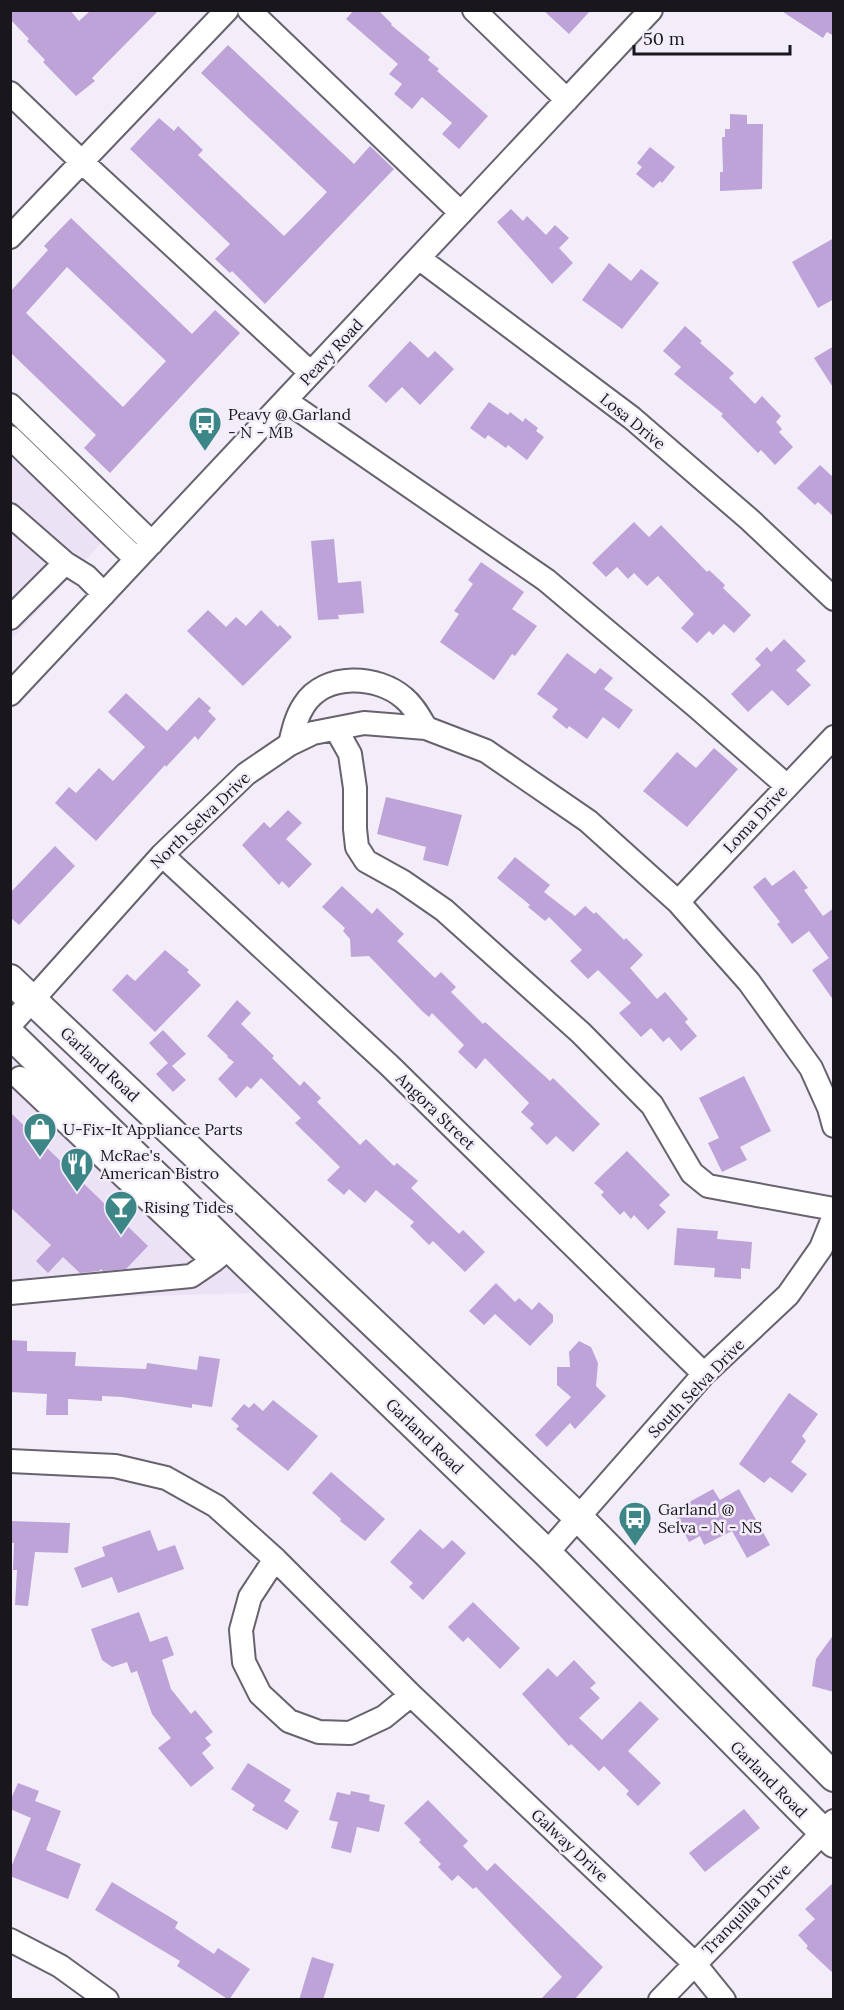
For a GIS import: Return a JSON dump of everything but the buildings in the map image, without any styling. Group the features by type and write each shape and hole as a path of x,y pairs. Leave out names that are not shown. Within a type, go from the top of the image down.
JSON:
{"main road":[{"name":"Garland Road","path":"10,979 578,1517 834,1777"},
{"name":"Garland Road","path":"10,1034 22,1075 69,1107 221,1254 547,1553 830,1832"}],"street":[{"path":"10,237 227,10"},
{"path":"249,10 461,213"},
{"path":"474,10 567,100"},
{"name":"Peavy Road","path":"10,694 651,10"},
{"path":"10,93 311,373"},
{"name":"Losa Drive","path":"420,259 632,418 750,520 834,598"},
{"path":"286,401 546,580 787,786"},
{"path":"10,405 144,551"},
{"path":"10,437 102,526 144,551"},
{"path":"10,515 65,563 86,576 104,594"},
{"path":"10,618 65,563"},
{"path":"290,744 297,717 305,703 323,689 344,681 363,680 382,685 403,697 411,704 426,728"},
{"name":"North Selva Drive","path":"10,1025 162,855 246,774 290,744 313,733 364,723 426,728 486,751 588,820 678,902"},
{"path":"336,729 350,754 357,847 366,861 402,881 444,910 581,1033 652,1105 692,1173 708,1186 834,1209"},
{"name":"Loma Drive","path":"678,902 834,737"},
{"name":"Angora Street","path":"162,855 390,1066 704,1374"},
{"path":"678,902 749,982 811,1068 830,1108 834,1126"},
{"name":"South Selva Drive","path":"547,1553 704,1374 788,1295 821,1248 834,1216"},
{"path":"10,1293 191,1276 221,1254"},
{"name":"Galway Drive","path":"10,1461 115,1466 166,1479 216,1506 275,1559 411,1695 694,1963 724,2000"},
{"path":"275,1559 250,1598 241,1630 244,1662 260,1694 289,1721 319,1732 350,1733 384,1717 411,1695"},
{"name":"Tranquilla Drive","path":"660,2000 694,1963 830,1832"},
{"path":"10,1940 60,1966 107,2000"}],"shaded area":[{"path":"10,423 118,525 11,640 10,640"},
{"path":"10,1058 250,1282 251,1293 11,1300"}],"place":[{"name":"Peavy @ Garland - N - MB","path":"205,452"},
{"name":"U-Fix-It Appliance Parts","path":"40,1158"},
{"name":"McRae's American Bistro","path":"77,1193"},
{"name":"Rising Tides","path":"121,1236"},
{"name":"Garland @ Selva - N - NS","path":"635,1547"}]}
